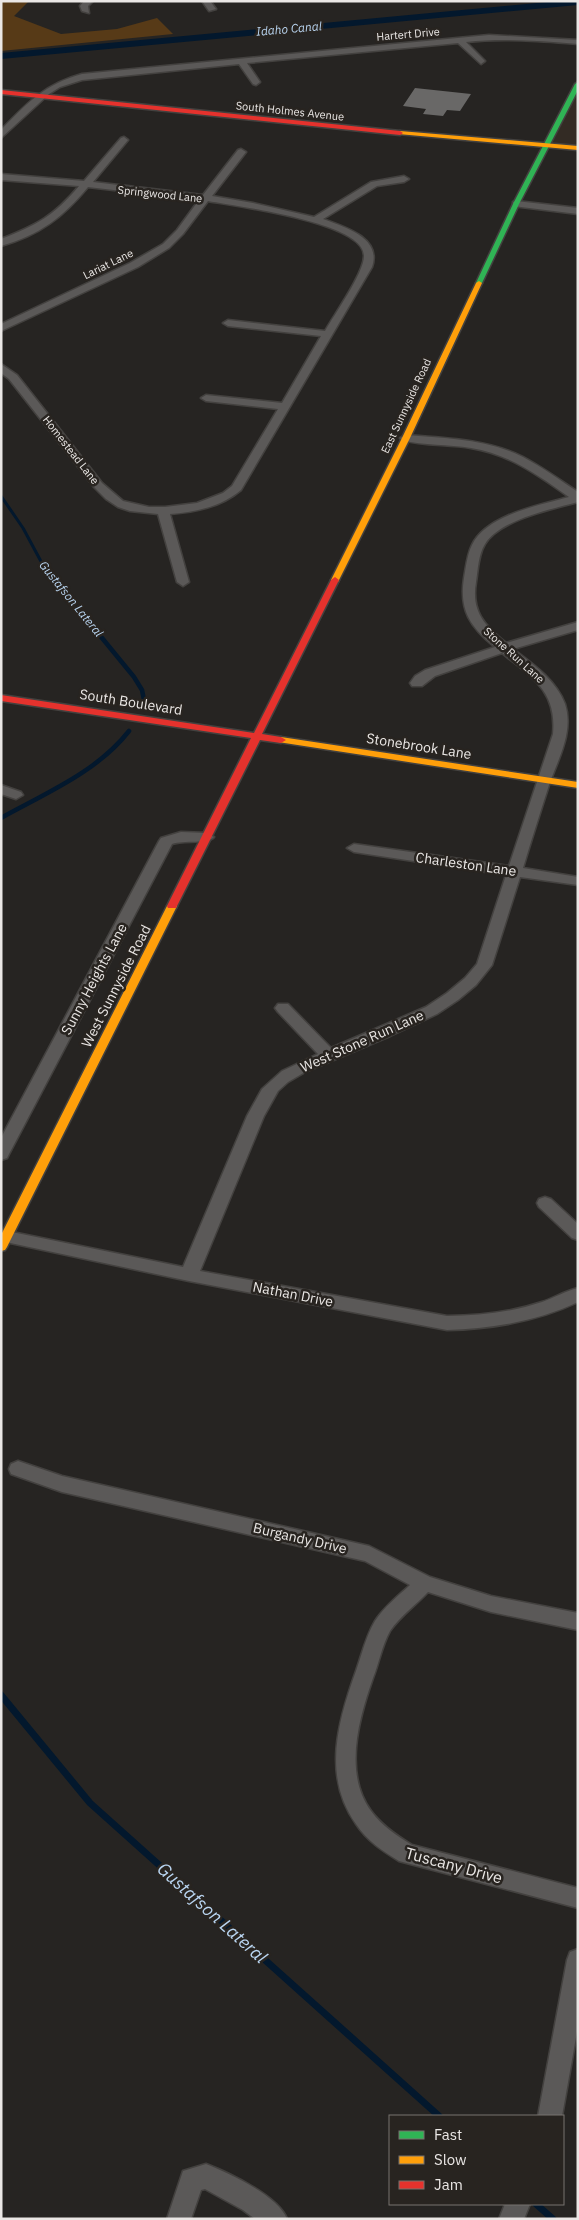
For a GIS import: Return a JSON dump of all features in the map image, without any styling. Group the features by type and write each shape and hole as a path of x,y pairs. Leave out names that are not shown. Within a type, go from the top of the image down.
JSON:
{"main road":[{"name":"East Sunnyside Road","path":"255,736 406,438 516,204 578,84"},
{"name":"South Holmes Avenue","path":"1,92 361,130 578,148"},
{"name":"South Boulevard","path":"1,698 255,736"},
{"name":"Stonebrook Lane","path":"255,736 578,785"},
{"name":"West Sunnyside Road","path":"4,1242 207,837 255,736"}],"street":[{"path":"86,11 84,6 89,1"},
{"path":"206,1 212,10"},
{"name":"Hartert Drive","path":"1,135 38,97 59,82 82,77 460,40 512,37 578,42"},
{"path":"460,40 481,61"},
{"path":"241,61 256,82"},
{"path":"1,243 49,222 65,209 124,140"},
{"name":"Lariat Lane","path":"1,328 153,255 180,232 241,152"},
{"name":"Springwood Lane","path":"1,176 207,198 279,210 317,220 351,232 365,243 370,253 369,262 363,276 286,407 232,493 211,502 158,512"},
{"path":"317,220 374,184 404,179"},
{"path":"516,204 578,211"},
{"path":"228,322 328,334"},
{"name":"Homestead Lane","path":"1,367 13,377 98,485 114,501 132,508 158,512"},
{"path":"206,398 286,407"},
{"path":"406,438 484,448 509,455 528,465 578,498"},
{"name":"Stone Run Lane","path":"554,757 559,741 560,722 558,704 551,690 534,671 503,648 478,622 471,610 468,599 477,547 481,540 493,530 513,519 578,498"},
{"path":"158,512 183,582"},
{"path":"417,683 430,673 503,648 578,626"},
{"name":"West Stone Run Lane","path":"188,1274 253,1122 272,1088 295,1070 386,1032 425,1013 472,982 484,965 544,780 554,757"},
{"path":"1,788 16,795"},
{"name":"Sunny Heights Lane","path":"1,1154 166,841 181,836 207,837"},
{"name":"Charleston Lane","path":"354,848 578,881"},
{"path":"283,1008 328,1056"},
{"path":"545,1203 578,1234"},
{"name":"Nathan Drive","path":"4,1242 188,1274 447,1323 465,1324 510,1317 549,1306 578,1294"},
{"name":"Burgandy Drive","path":"18,1469 62,1484 370,1554 424,1583 491,1604 578,1622"},
{"name":"Tuscany Drive","path":"424,1583 383,1627 357,1692 346,1736 346,1782 352,1799 378,1835 391,1846 406,1854 578,1898"},
{"path":"550,2115 578,1960"},
{"path":"179,2219 192,2180 206,2176 252,2201 275,2219"}],"shaded area":[{"path":"1,1 29,1 14,16 61,34 117,29 157,18 173,34 1,51"},
{"path":"578,84 578,148 546,145"}],"building":[{"path":"415,88 471,94 460,111 447,110 443,116 423,114 426,109 403,106"}],"waterway":[{"name":"Idaho Canal","path":"1,56 578,2"},
{"name":"Gustafson Lateral","path":"1,496 23,528 44,567 76,606"},
{"name":"Gustafson Lateral","path":"75,605 134,677 142,690 144,700"},
{"name":"Gustafson Lateral","path":"1,818 86,770 102,758 129,731"},
{"name":"Gustafson Lateral","path":"1,1695 90,1803 438,2115"},
{"name":"Gustafson Lateral","path":"537,2205 553,2219"}],"traffic: fast":[{"path":"479,283 516,204 578,84"}],"traffic: slow":[{"path":"400,133 578,148"},
{"path":"335,580 406,438 479,283"},
{"path":"281,740 578,785"},
{"path":"1,1247 172,906"}],"traffic: jam":[{"path":"1,92 400,133"},
{"path":"172,906 335,580"},
{"path":"1,698 281,740"}]}
